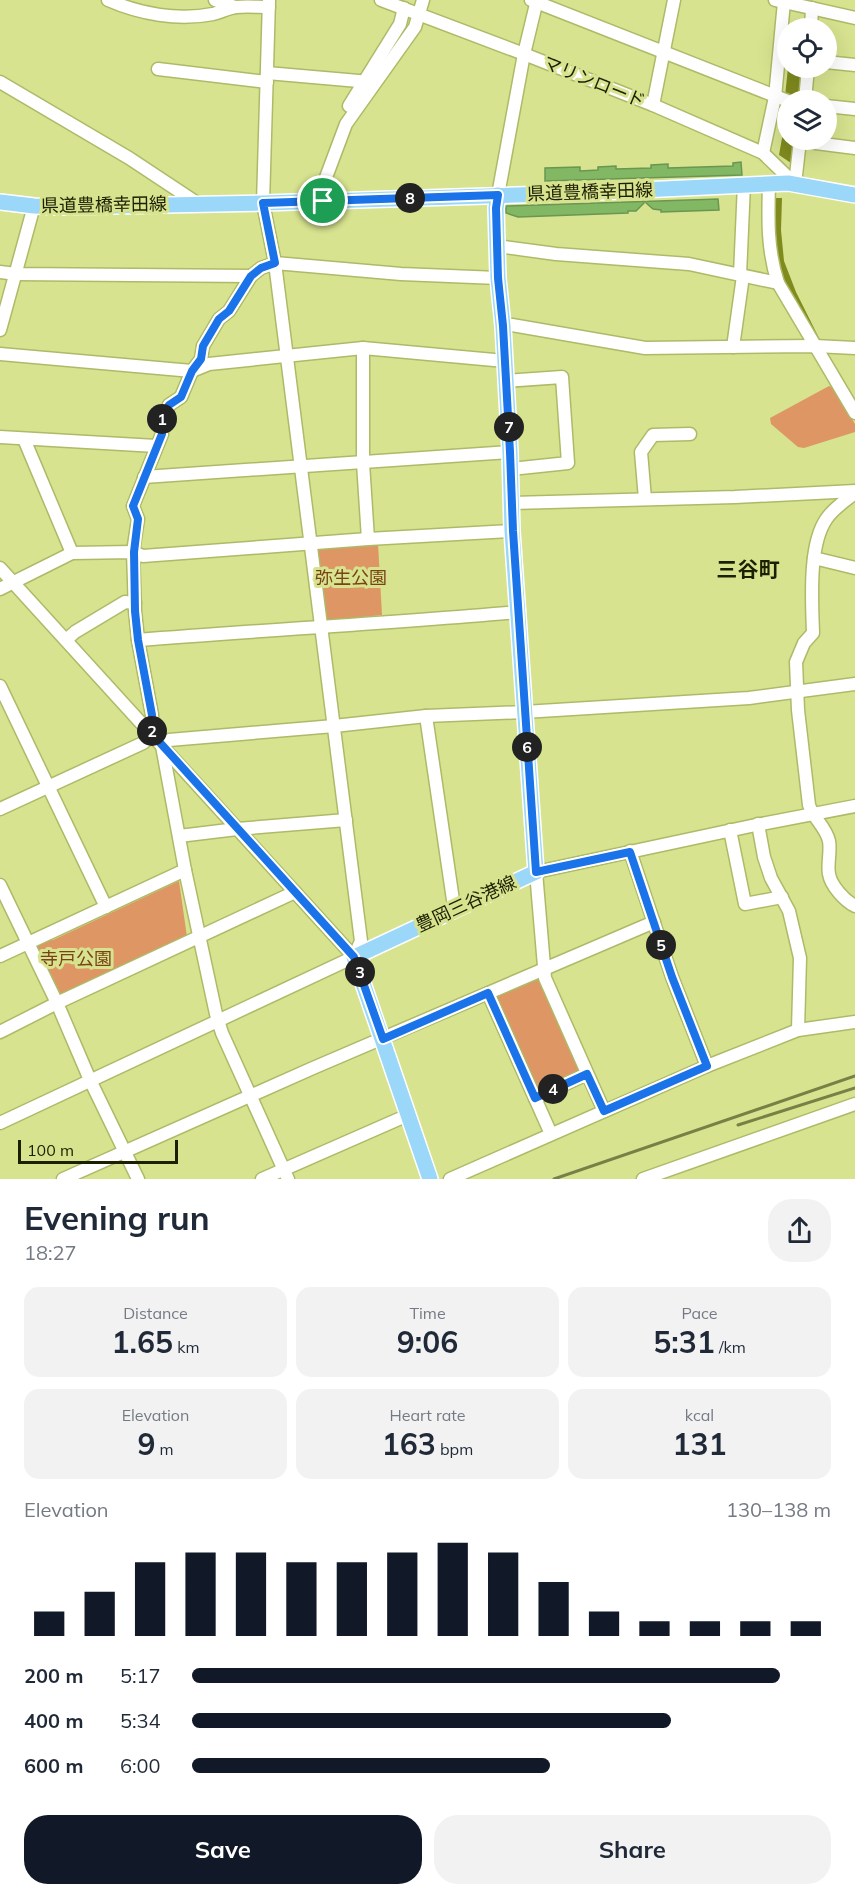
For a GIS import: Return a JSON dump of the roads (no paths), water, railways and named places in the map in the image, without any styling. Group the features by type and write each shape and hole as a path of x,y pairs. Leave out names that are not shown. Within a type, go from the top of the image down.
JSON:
{"main road":[{"name":"県道豊橋幸田線","path":"0,202 34,206 263,203 578,194 744,184 795,184 855,195"},
{"name":"豊岡三谷港線","path":"354,957 536,872 513,531 503,326 498,278 498,195"},
{"path":"354,957 430,1179"}],"street":[{"path":"0,1123 354,957 361,941 275,263 263,203 269,3 235,7 213,14 186,16 155,15 135,11 108,0"},
{"path":"215,0 235,7"},
{"name":"マリンロード","path":"381,0 653,105 763,153 795,184"},
{"path":"370,82 415,27 423,0"},
{"path":"653,105 674,0"},
{"path":"498,195 534,1 777,97"},
{"path":"782,90 780,1 855,18"},
{"path":"323,201 325,180 346,124 400,24 404,8"},
{"path":"812,8 812,18"},
{"path":"837,63 855,65"},
{"path":"158,69 370,82"},
{"path":"0,82 129,158 198,203"},
{"path":"837,107 855,109"},
{"path":"763,153 777,113"},
{"path":"837,145 855,148"},
{"path":"795,184 799,150"},
{"path":"733,347 742,276 744,184"},
{"path":"769,184 770,246 778,283 815,346 852,401 855,413"},
{"path":"0,330 34,206"},
{"path":"497,246 547,253 689,264 778,283"},
{"path":"153,735 149,691 138,640 134,552 138,519 133,506 162,434 161,422 169,405 181,397 192,371 201,359 203,346 219,319 229,311 251,276 261,268 275,263 401,274 498,278"},
{"path":"0,272 251,276"},
{"path":"503,326 512,325 645,348 815,346 855,348"},
{"path":"363,348 363,463 368,539"},
{"path":"0,354 192,371 209,364 363,348 505,361"},
{"path":"506,381 562,377 568,463 511,469"},
{"path":"645,499 641,452 647,443 653,435 690,434"},
{"path":"0,437 156,446"},
{"path":"24,439 72,553"},
{"path":"144,477 510,452"},
{"path":"512,503 855,492"},
{"path":"855,492 826,519 820,533 814,558 813,633 804,642 796,662 801,749 809,805 812,815 821,824 829,841 829,875 836,889 855,906"},
{"path":"0,589 72,553 134,552 143,556 513,531"},
{"path":"814,558 855,568"},
{"path":"0,568 354,957"},
{"path":"66,640 75,632 125,602 135,603"},
{"path":"138,640 518,612"},
{"path":"162,746 169,740 426,716 676,704 798,693 855,684"},
{"path":"0,686 106,907"},
{"path":"426,716 456,908"},
{"path":"0,808 143,743 153,735"},
{"path":"162,746 185,870 218,1022 286,1174"},
{"path":"604,1111 545,978 536,872 758,824 855,806"},
{"path":"179,836 346,820"},
{"path":"758,824 764,857 771,878 789,911 800,964 798,1030"},
{"path":"730,830 745,904 782,897"},
{"path":"630,852 672,977 707,1066"},
{"path":"0,956 185,870"},
{"path":"0,885 138,1179"},
{"path":"0,1032 295,891"},
{"path":"63,1179 125,1150 654,922"},
{"path":"488,993 551,1134"},
{"path":"450,1179 707,1066 798,1030 855,1022"},
{"path":"535,1098 587,1074"},
{"path":"643,1179 677,1173 855,1104"},
{"path":"262,1179 286,1174 408,1115"}],"railway":[{"path":"554,1179 855,1076"},
{"path":"738,1125 855,1088"}],"district":[{"name":"三谷町","path":"748,570"}],"park label":[{"name":"弥生公園","path":"351,578"},
{"name":"寺戸公園","path":"76,959"}]}
